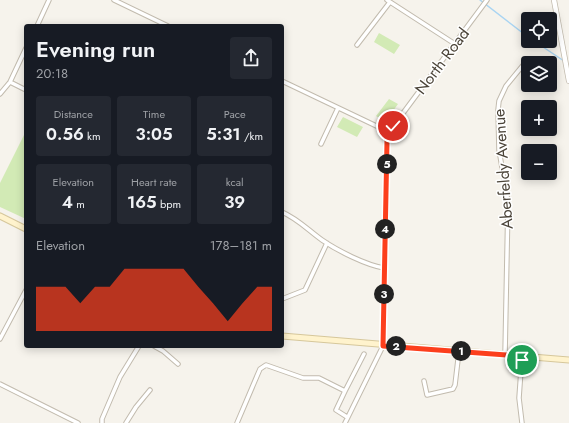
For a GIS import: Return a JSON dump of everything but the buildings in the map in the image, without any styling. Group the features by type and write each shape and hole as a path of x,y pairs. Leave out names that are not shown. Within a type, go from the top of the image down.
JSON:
{"main road":[{"path":"0,216 24,228"},
{"path":"284,336 383,346 569,360"}],"street":[{"path":"38,24 49,0"},
{"path":"114,0 164,24"},
{"name":"North Road","path":"389,132 487,0"},
{"path":"554,0 569,81"},
{"path":"357,45 388,1 455,44"},
{"path":"0,94 10,82 24,52"},
{"name":"Aberfeldy Avenue","path":"505,354 508,202 500,150 498,102 506,86 521,68"},
{"path":"10,82 24,89"},
{"path":"284,82 389,132 387,141 383,346 345,423"},
{"path":"320,144 338,108"},
{"path":"284,213 296,219 327,243 369,264 384,268"},
{"path":"284,298 305,290 327,243"},
{"path":"0,339 24,294"},
{"path":"102,423 102,419 120,377 138,348"},
{"path":"158,348 178,364"},
{"path":"424,381 427,395 453,389 456,384 459,351"},
{"path":"347,417 336,410 364,354"},
{"path":"522,356 519,395 522,423"},
{"path":"237,423 260,369 263,366 288,372 303,378 319,378 345,391"},
{"path":"0,384 78,423"},
{"path":"126,423 136,407 150,390"}],"green space":[{"path":"379,33 400,45 394,54 374,42"},
{"path":"389,99 398,104 385,122 376,116"},
{"path":"343,117 363,127 357,137 337,127"},
{"path":"24,135 24,218 0,207 0,183"}],"waterway":[{"path":"480,0 521,32"},
{"path":"544,48 564,61"}],"route":[{"path":"393,126 389,132 387,141 383,346 522,356 522,360"}]}
